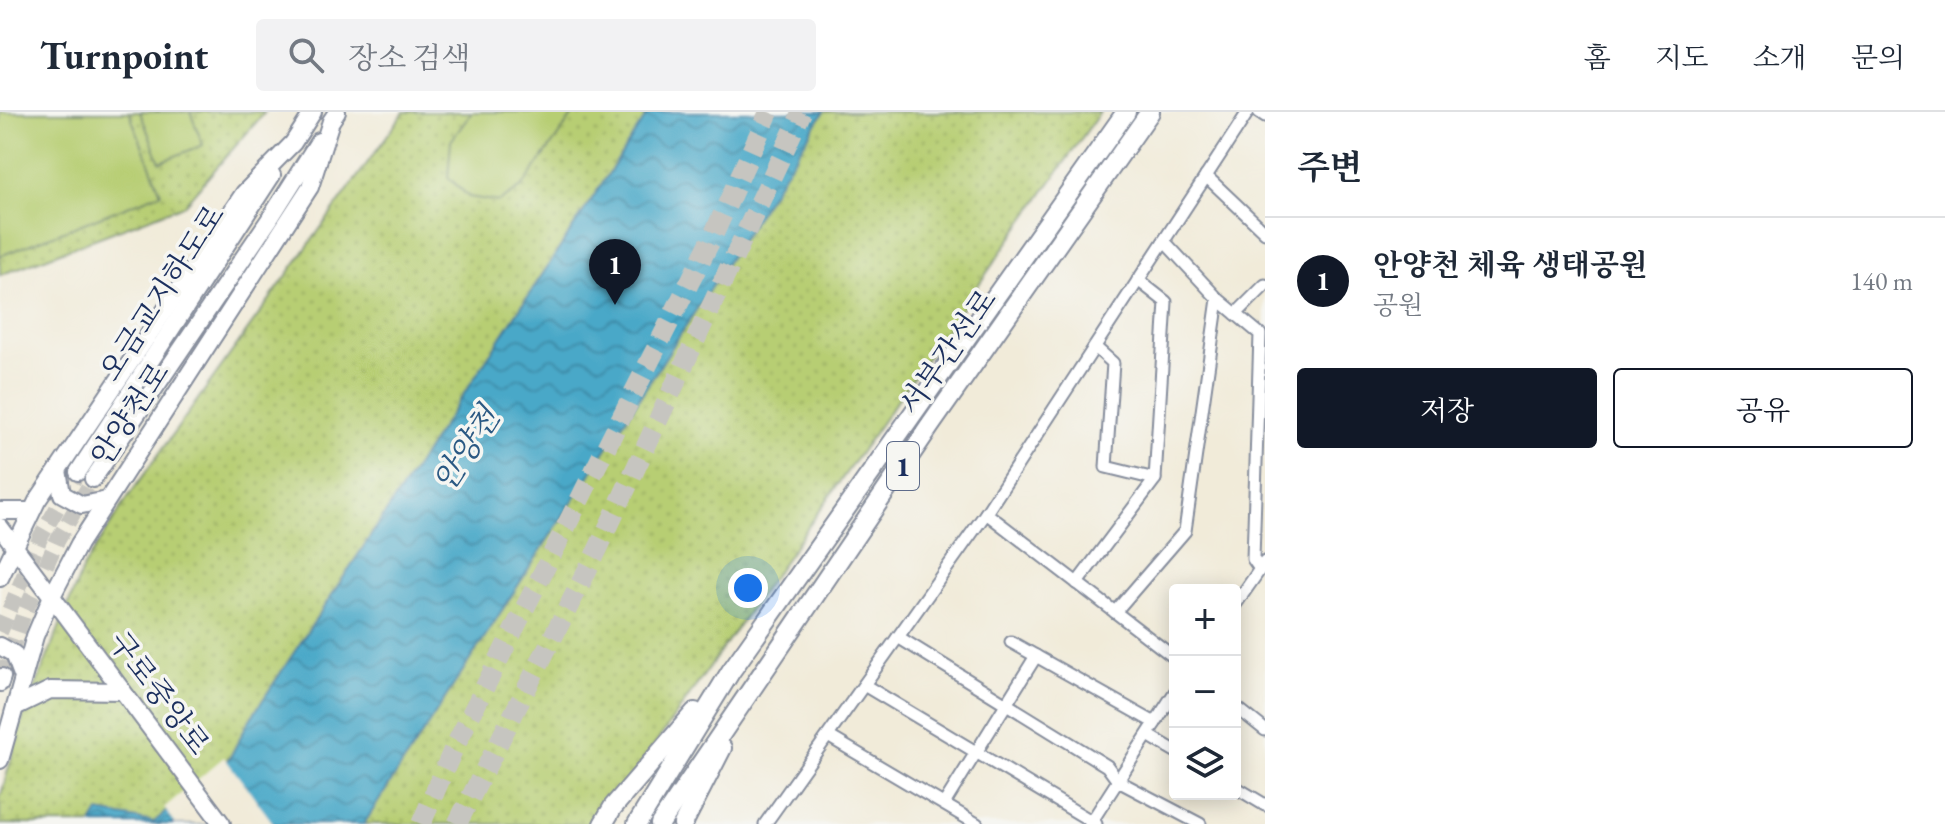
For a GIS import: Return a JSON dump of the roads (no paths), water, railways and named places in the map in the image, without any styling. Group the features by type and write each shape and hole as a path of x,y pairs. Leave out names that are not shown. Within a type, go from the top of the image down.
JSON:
{"main road":[{"name":"안양천로","path":"0,578 31,511 244,193 293,143 313,112"},
{"name":"서부간선로","path":"637,824 731,671 1126,112"},
{"name":"서부간선로","path":"660,824 930,426 1150,112"},
{"name":"안양천로","path":"0,760 35,636 52,596 79,544 310,187 334,116"},
{"name":"오금교지하도로","path":"293,143 86,476 269,220 334,116"},
{"path":"58,470 62,494 82,505 107,500"},
{"path":"0,511 31,511"},
{"name":"구로중앙로","path":"0,527 222,824"},
{"path":"0,646 14,654 22,677"},
{"path":"603,824 613,807 731,671"},
{"path":"683,824 757,680"},
{"path":"15,707 50,690 122,691"}],"street":[{"path":"765,824 986,513 1248,112"},
{"path":"1259,112 1265,116"},
{"path":"1206,176 1265,232"},
{"path":"1164,241 1218,299 1260,334 1253,559 1262,565 1241,596"},
{"path":"1077,583 1155,479 1166,302 1138,280"},
{"path":"1236,314 1265,285"},
{"path":"1115,612 1185,531 1218,299"},
{"path":"1095,347 1113,363 1106,467 1155,479"},
{"path":"986,513 1172,656"},
{"path":"898,637 1107,766 1118,781 1200,824"},
{"path":"1011,642 1155,723"},
{"path":"944,804 1036,656"},
{"path":"864,685 1093,823 1169,701"},
{"path":"1241,711 1265,730"},
{"path":"1148,735 1169,747"},
{"path":"828,736 977,824"},
{"path":"1241,791 1265,805"}],"water":[{"name":"안양천","path":"649,112 824,112 364,824 92,824 99,812 154,822 230,757 247,724"}],"tunnel":[{"path":"421,824 453,750 712,238 769,112"},
{"path":"457,824 597,551 802,112"},
{"path":"0,632 41,536 78,472"},
{"path":"2,677 23,616 56,543 93,479"}],"place":[{"name":"안양천 체육 생태공원","path":"615,305"}]}
